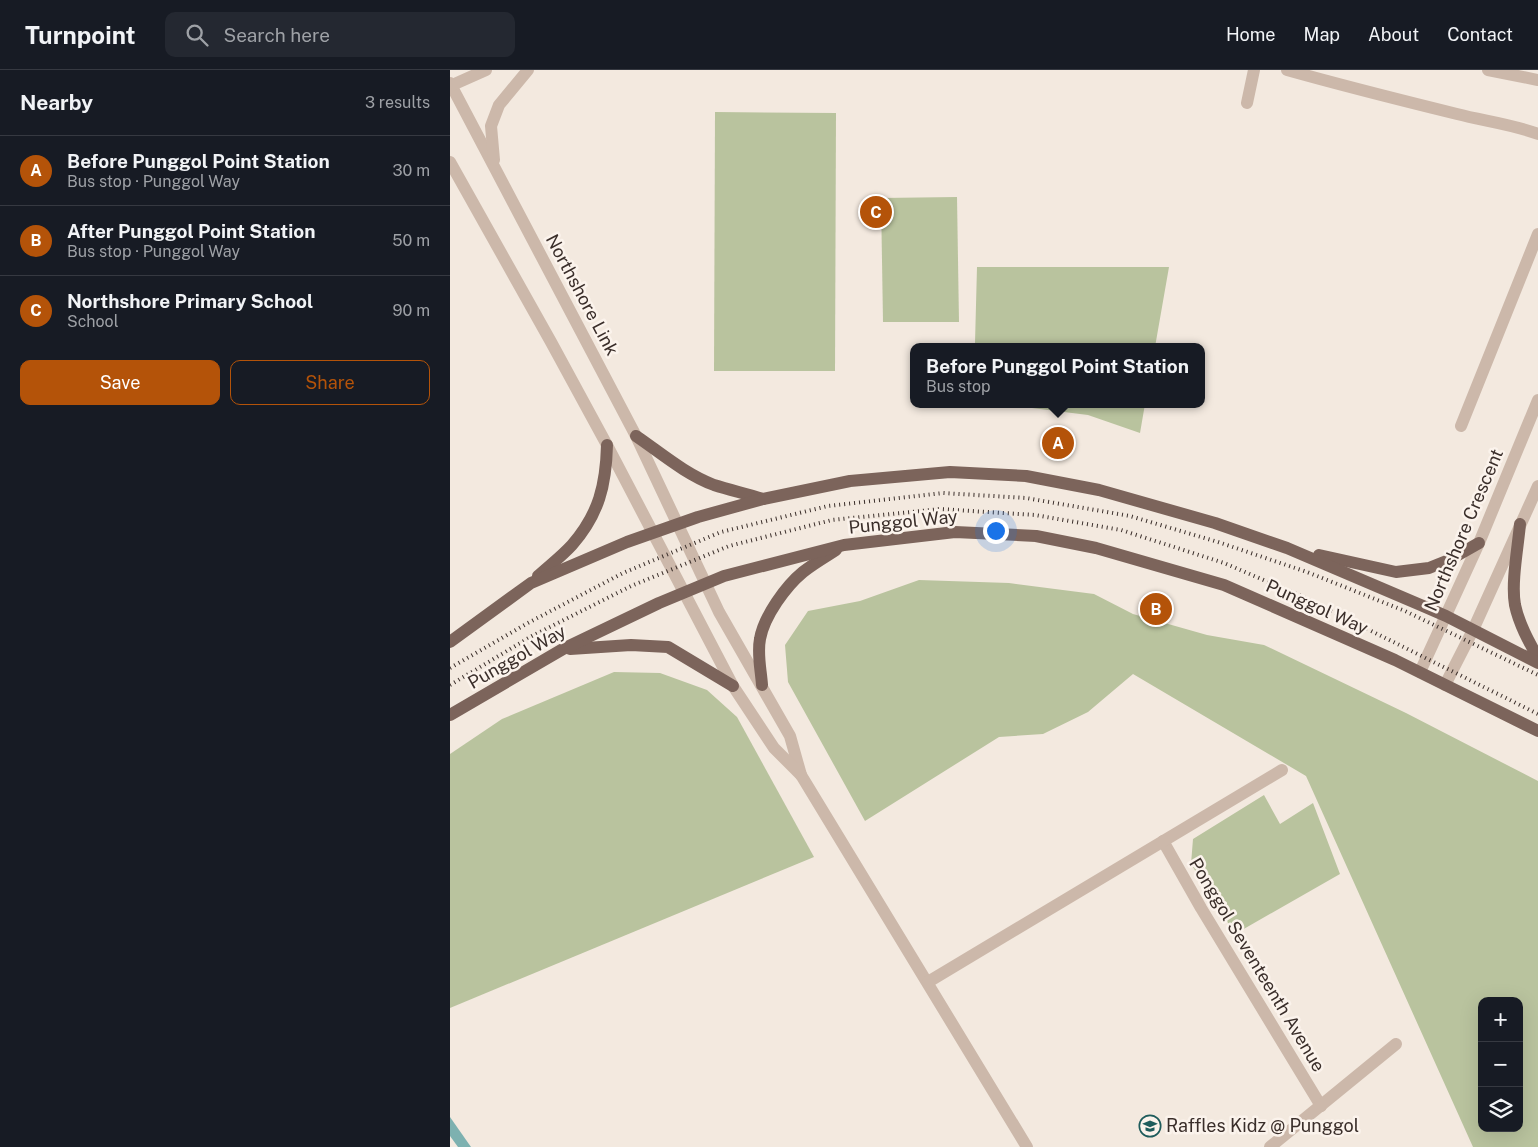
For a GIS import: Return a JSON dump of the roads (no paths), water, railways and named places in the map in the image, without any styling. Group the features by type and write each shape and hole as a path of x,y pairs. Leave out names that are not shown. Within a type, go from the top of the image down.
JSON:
{"main road":[{"path":"636,436 681,468 713,484 763,499"},
{"path":"450,642 531,583 571,545 587,525 597,507 607,468 607,445"},
{"path":"531,583 627,542 677,524 763,499 850,482 950,472 1026,476 1099,490 1215,522 1287,548 1446,616 1538,663"},
{"path":"1520,524 1514,584 1515,605 1527,638 1538,658"},
{"name":"Punggol Way","path":"450,715 562,649 684,592 724,576 844,545 955,532 1036,536 1096,548 1224,585 1420,672 1538,730"},
{"path":"1287,548 1396,572 1428,568 1449,560 1479,543"},
{"path":"762,685 759,653 760,637 769,617 786,588 804,571 844,545"},
{"path":"562,649 631,645 668,647 733,686"}],"street":[{"path":"450,85 486,70"},
{"path":"495,167 491,126 499,105 528,70"},
{"path":"1247,103 1254,70"},
{"path":"1287,70 1356,90 1485,121 1519,126 1538,134"},
{"path":"1488,70 1538,80"},
{"name":"Northshore Link","path":"450,85 636,436 677,524"},
{"path":"451,164 607,445 733,686 774,748 801,775 1027,1147"},
{"path":"1461,426 1538,234"},
{"name":"Northshore Crescent","path":"1420,672 1479,543 1538,400"},
{"path":"1445,685 1473,630 1538,486"},
{"path":"677,524 719,612 790,736 801,775"},
{"path":"928,982 1282,770"},
{"name":"Ponggol Seventeenth Avenue","path":"1163,841 1321,1106"},
{"path":"1270,1147 1396,1044"}],"water":[{"path":"450,1117 471,1147 458,1147 450,1136"}],"railway":[{"path":"450,668 526,624 623,573 721,532 828,506 943,493 1026,498 1130,516 1218,542 1307,572 1405,611 1538,675"},
{"path":"450,685 532,636 631,586 729,546 832,520 940,509 1035,515 1121,530 1224,563 1301,596 1538,714"}],"place":[{"name":"Northshore Primary School","path":"876,212"},
{"name":"Before Punggol Point Station","path":"1058,443"},
{"name":"After Punggol Point Station","path":"1156,609"},
{"name":"Raffles Kidz @ Punggol","path":"1150,1126"}]}
